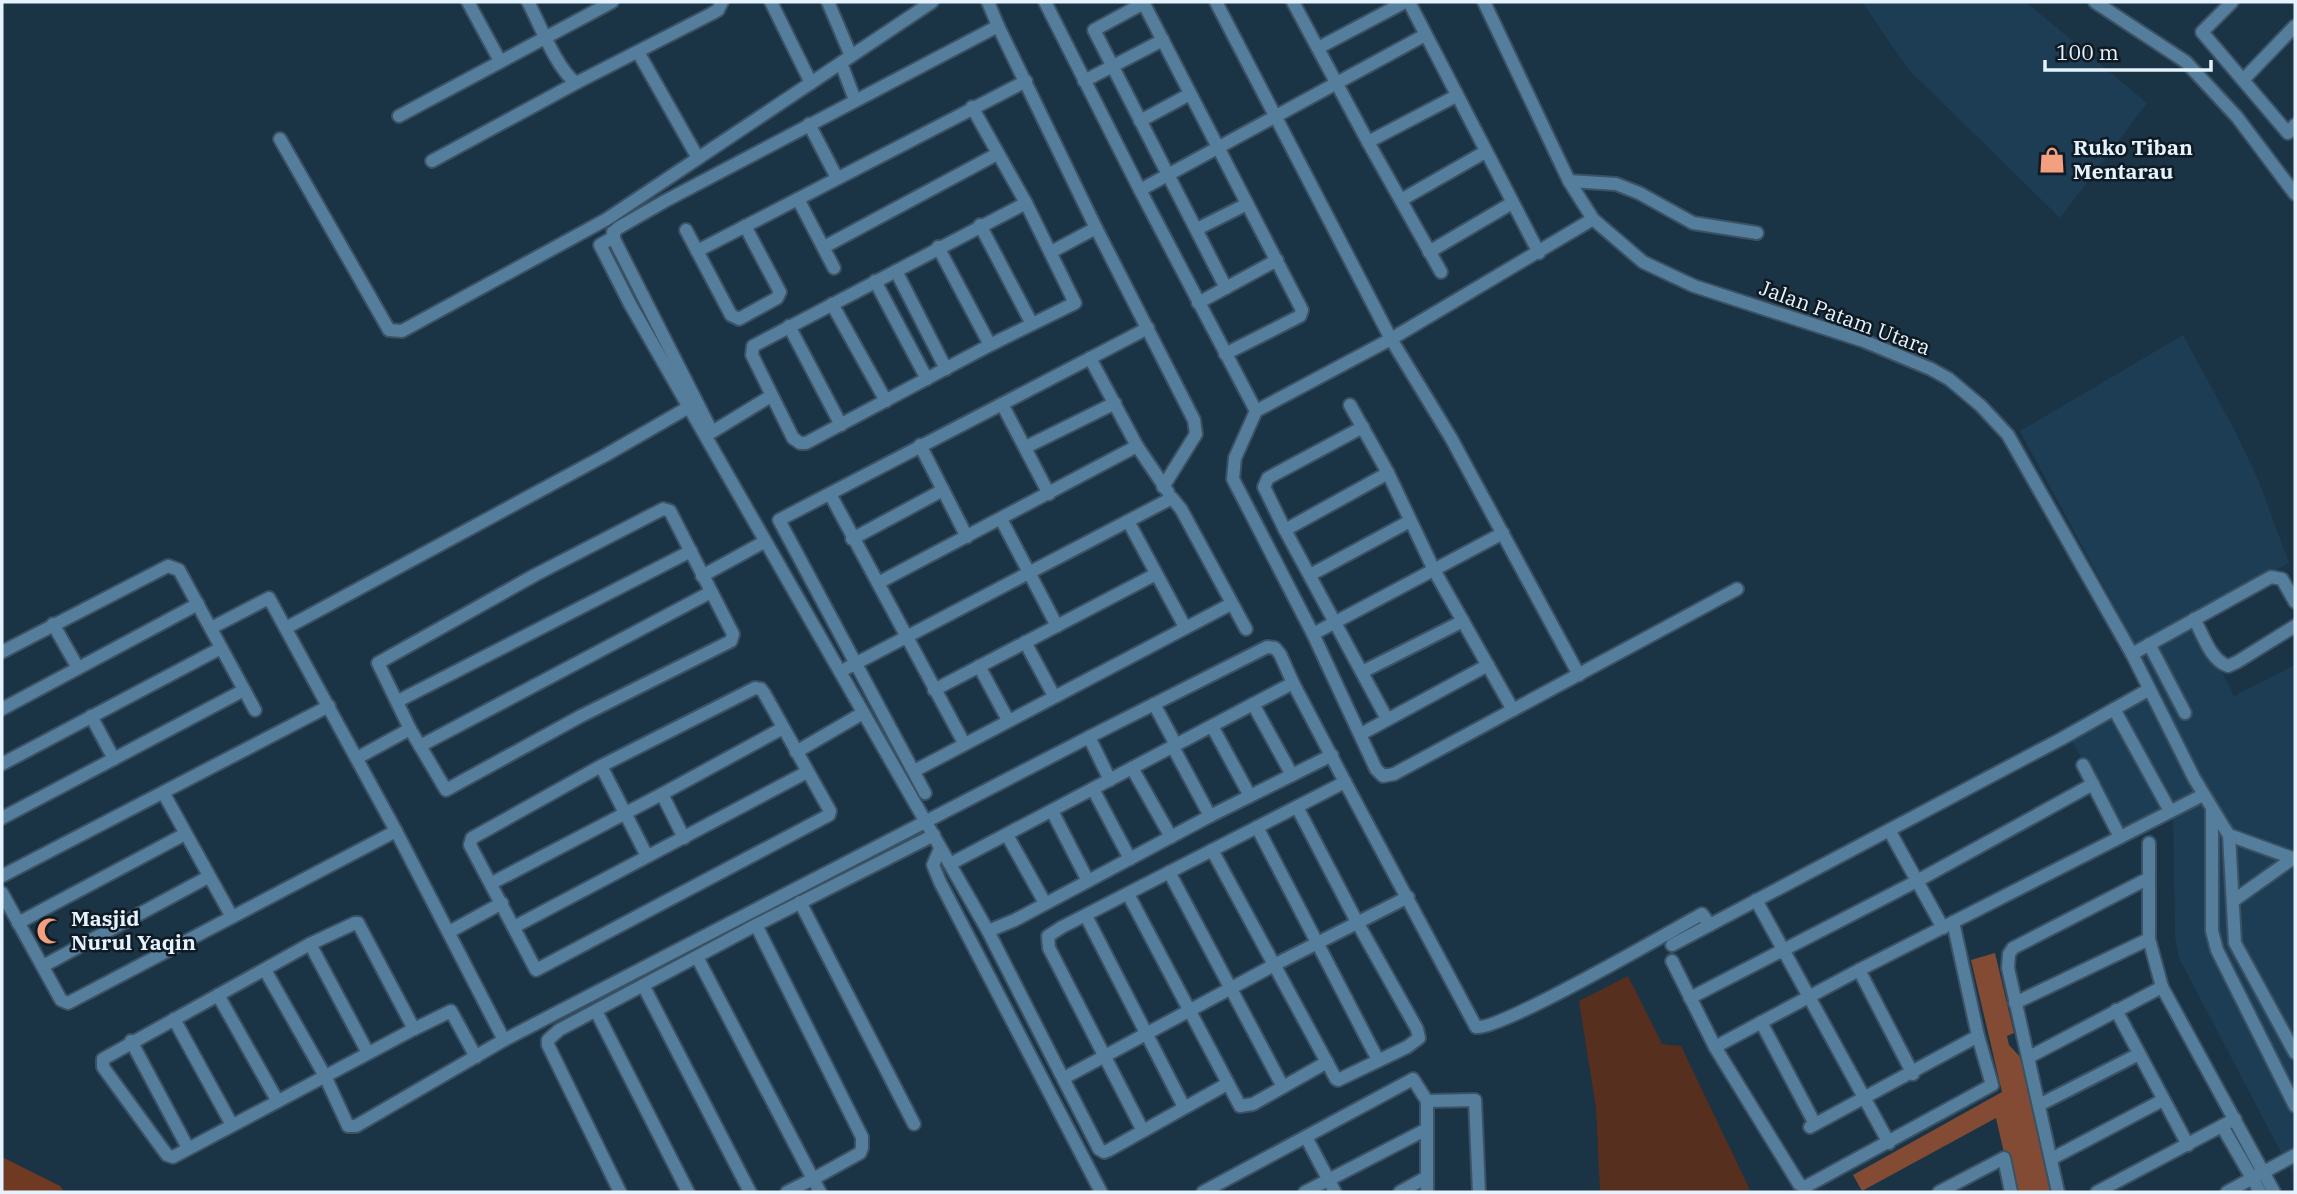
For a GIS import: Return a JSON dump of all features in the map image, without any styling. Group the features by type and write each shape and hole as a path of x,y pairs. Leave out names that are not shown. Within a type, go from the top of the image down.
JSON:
{"street":[{"path":"468,2 500,61"},
{"path":"528,2 568,78 576,83"},
{"path":"399,116 546,35 586,8 612,2"},
{"path":"432,161 718,10 722,2"},
{"path":"771,2 811,83"},
{"path":"828,2 846,59 855,100"},
{"path":"280,139 389,330 402,331 607,219 932,2"},
{"path":"988,2 1096,228 1196,428 1196,434 1183,458 1163,487"},
{"path":"1045,2 1256,411"},
{"path":"1225,354 1300,316 1302,310 1144,2 1094,30 1226,288"},
{"path":"1216,2 1391,339 1451,438 1579,675"},
{"path":"1293,2 1441,272"},
{"path":"1318,48 1407,2 1539,253"},
{"name":"Jalan Patam Utara","path":"1484,2 1569,181 1593,219 1643,262 1693,285 1864,341 1931,369 1949,379 1981,406 2008,435 2132,653 2148,690 2203,795 2229,835"},
{"path":"1493,2 1520,60 1519,74"},
{"path":"2095,2 2186,62 2237,117 2295,194"},
{"path":"2232,2 2202,32 2288,133 2295,125"},
{"path":"998,26 665,201 618,229 600,245 630,304 764,542 988,931 1099,1149 1104,1152 1227,1084"},
{"path":"2243,80 2295,26"},
{"path":"1140,190 1425,35"},
{"path":"1084,81 1163,40"},
{"path":"638,52 698,158"},
{"path":"697,251 1026,81"},
{"path":"1140,121 1190,93"},
{"path":"1368,142 1456,96"},
{"path":"972,107 1026,203 1075,303 806,443 800,443 793,438 771,396 751,348 938,247 1026,203"},
{"path":"809,124 837,178"},
{"path":"1401,200 1485,152"},
{"path":"824,247 998,154"},
{"path":"1569,181 1616,184 1639,193 1693,223 1757,233"},
{"path":"798,199 834,268"},
{"path":"1429,252 1513,203"},
{"path":"1197,229 1247,204"},
{"path":"607,219 712,432 771,396"},
{"path":"1593,219 1391,339 1256,411 1235,458 1233,479 1313,634 1376,769 1383,776 1388,776 1513,710 1737,589"},
{"path":"980,225 1032,324"},
{"path":"686,230 731,315 739,319 777,298 779,292 745,226"},
{"path":"1051,251 1096,228"},
{"path":"938,247 990,345"},
{"path":"1198,303 1277,260"},
{"path":"896,271 946,369"},
{"path":"875,281 927,379"},
{"path":"832,304 886,401"},
{"path":"789,326 841,425"},
{"path":"925,793 779,520 1148,328"},
{"path":"1090,358 1138,446 1163,487 1181,509 1246,629"},
{"path":"1026,447 1115,403"},
{"path":"1002,404 1049,494"},
{"path":"1350,405 1388,473 1434,570 1513,710"},
{"path":"286,628 689,407"},
{"path":"1363,427 1268,478 1264,487 1387,719"},
{"path":"920,445 967,537"},
{"path":"878,583 1138,446"},
{"path":"1285,530 1388,473"},
{"path":"852,539 943,490"},
{"path":"830,494 964,743"},
{"path":"838,671 1030,574 1172,498"},
{"path":"663,509 670,511 702,576 733,634 731,641 581,716 450,789 443,787 379,667 381,659 663,509"},
{"path":"1001,519 1057,626"},
{"path":"1128,521 1185,627"},
{"path":"1310,575 1410,521"},
{"path":"1313,634 1503,533"},
{"path":"702,576 764,542"},
{"path":"398,701 691,551"},
{"path":"2,652 168,566 179,570 255,710"},
{"path":"934,690 1156,574"},
{"path":"2132,653 2271,577 2282,579 2295,602"},
{"path":"420,746 711,592"},
{"path":"211,628 269,598 396,831 504,1040"},
{"path":"2,709 198,604"},
{"path":"914,771 1231,604"},
{"path":"2194,619 2218,661 2228,666 2295,626"},
{"path":"1362,672 1463,621"},
{"path":"53,624 78,668"},
{"path":"1025,642 1054,696"},
{"path":"2150,644 2185,713"},
{"path":"265,970 325,1076 348,1126 352,1126 368,1120 504,1040 1267,647 1275,648 1280,654 1293,684 1476,1027 1481,1028 1531,1007 1702,914 1710,925"},
{"path":"2,764 221,648"},
{"path":"1361,733 1488,665"},
{"path":"979,666 1008,720"},
{"path":"950,864 1293,684"},
{"path":"755,688 763,690 796,752 830,811 825,818 540,970 533,967 492,883 470,845 472,838 601,766 755,688"},
{"path":"2,818 244,690"},
{"path":"1672,945 2148,690"},
{"path":"1154,704 1210,816"},
{"path":"1253,704 1292,775"},
{"path":"2,876 329,706"},
{"path":"2114,709 2170,811"},
{"path":"796,752 863,713"},
{"path":"91,716 114,759"},
{"path":"1212,726 1250,796"},
{"path":"492,883 783,728"},
{"path":"357,758 410,729"},
{"path":"1088,737 1110,780"},
{"path":"988,931 1332,755"},
{"path":"2083,765 2120,837"},
{"path":"601,766 647,856"},
{"path":"1132,768 1171,837"},
{"path":"514,927 807,772"},
{"path":"1143,1131 1046,942 1048,936 1345,782"},
{"path":"1690,998 1917,881 2093,784"},
{"path":"1093,789 1130,859"},
{"path":"164,793 232,917"},
{"path":"662,794 684,838"},
{"path":"1715,1047 1859,970 2203,795"},
{"path":"1212,849 1338,1080 1407,1047 1418,1040 1420,1035 1297,807"},
{"path":"2212,807 2212,931 2217,950 2295,1106"},
{"path":"1052,811 1088,881"},
{"path":"1257,827 1378,1060"},
{"path":"1672,961 1715,1047 1801,1185 1810,1186 1992,1085 1948,925 1917,881 1889,830"},
{"path":"2,893 61,1000 68,1003 396,831"},
{"path":"18,923 185,834"},
{"path":"620,1192 548,1045 553,1034 800,902 934,835"},
{"path":"1007,835 1045,903"},
{"path":"2294,859 2229,835 2235,943 2295,1053"},
{"path":"2149,843 2149,939 2162,986 2235,1119 2258,1175 2260,1192"},
{"path":"940,849 933,865 940,882 1101,1192"},
{"path":"2233,901 2294,859"},
{"path":"1169,872 1283,1087"},
{"path":"43,966 208,877"},
{"path":"2058,1192 2015,1003 2008,968 2009,954 2013,948 2148,878"},
{"path":"1128,894 1236,1101 1242,1107 1327,1062"},
{"path":"1063,1078 1408,897"},
{"path":"1756,900 1889,1143"},
{"path":"800,902 914,1124"},
{"path":"449,932 502,903"},
{"path":"1086,916 1184,1107"},
{"path":"414,1029 358,923 310,944 131,1041 103,1059 103,1067 167,1155 173,1157 277,1100 451,1011 475,1057"},
{"path":"756,925 862,1137 860,1153 787,1192"},
{"path":"2015,1003 2149,939"},
{"path":"310,944 368,1053"},
{"path":"697,957 820,1192"},
{"path":"1859,970 1913,1074"},
{"path":"643,985 750,1192"},
{"path":"2029,1057 2162,986"},
{"path":"218,995 277,1100"},
{"path":"2116,1010 2188,1145"},
{"path":"596,1011 688,1192"},
{"path":"174,1019 232,1125"},
{"path":"1761,1022 1813,1126 1913,1074 1978,1036"},
{"path":"131,1041 188,1148"},
{"path":"2039,1105 2139,1054"},
{"path":"1203,1192 1413,1079 1427,1101 1427,1192"},
{"path":"1427,1101 1475,1100 1479,1192"},
{"path":"2051,1159 2164,1100"},
{"path":"2097,1192 2235,1119"},
{"path":"2222,1126 2274,1192"},
{"path":"1305,1192 1427,1129"},
{"path":"1306,1137 1335,1192"},
{"path":"2227,1192 2295,1155"},
{"path":"1939,1192 2004,1158 2011,1192"},
{"path":"1399,1192 1427,1177"}],"shaded area":[{"name":"Ruko Tiban Mentarau","path":"1862,2 2026,2 2147,103 2060,218 1908,69"},
{"path":"2183,335 2258,479 2289,563 2193,615 2234,696 2295,665 2295,1179 2179,958 2175,936 2173,810 2123,837 2069,735 2158,687 2020,431"},
{"path":"1995,953 2014,1033 2007,1036 2009,1045 2024,1061 2050,1192 2013,1192 1996,1118 1862,1191 1853,1175 2002,1092 1971,960"},
{"path":"1628,976 1662,1044 1681,1046 1751,1192 1600,1192 1596,1108 1579,1001"},
{"path":"2,1157 60,1186 64,1192 2,1192"}],"place":[{"name":"Ruko Tiban Mentarau","path":"2052,160"},
{"name":"Masjid Nurul Yaqin","path":"50,931"}]}
